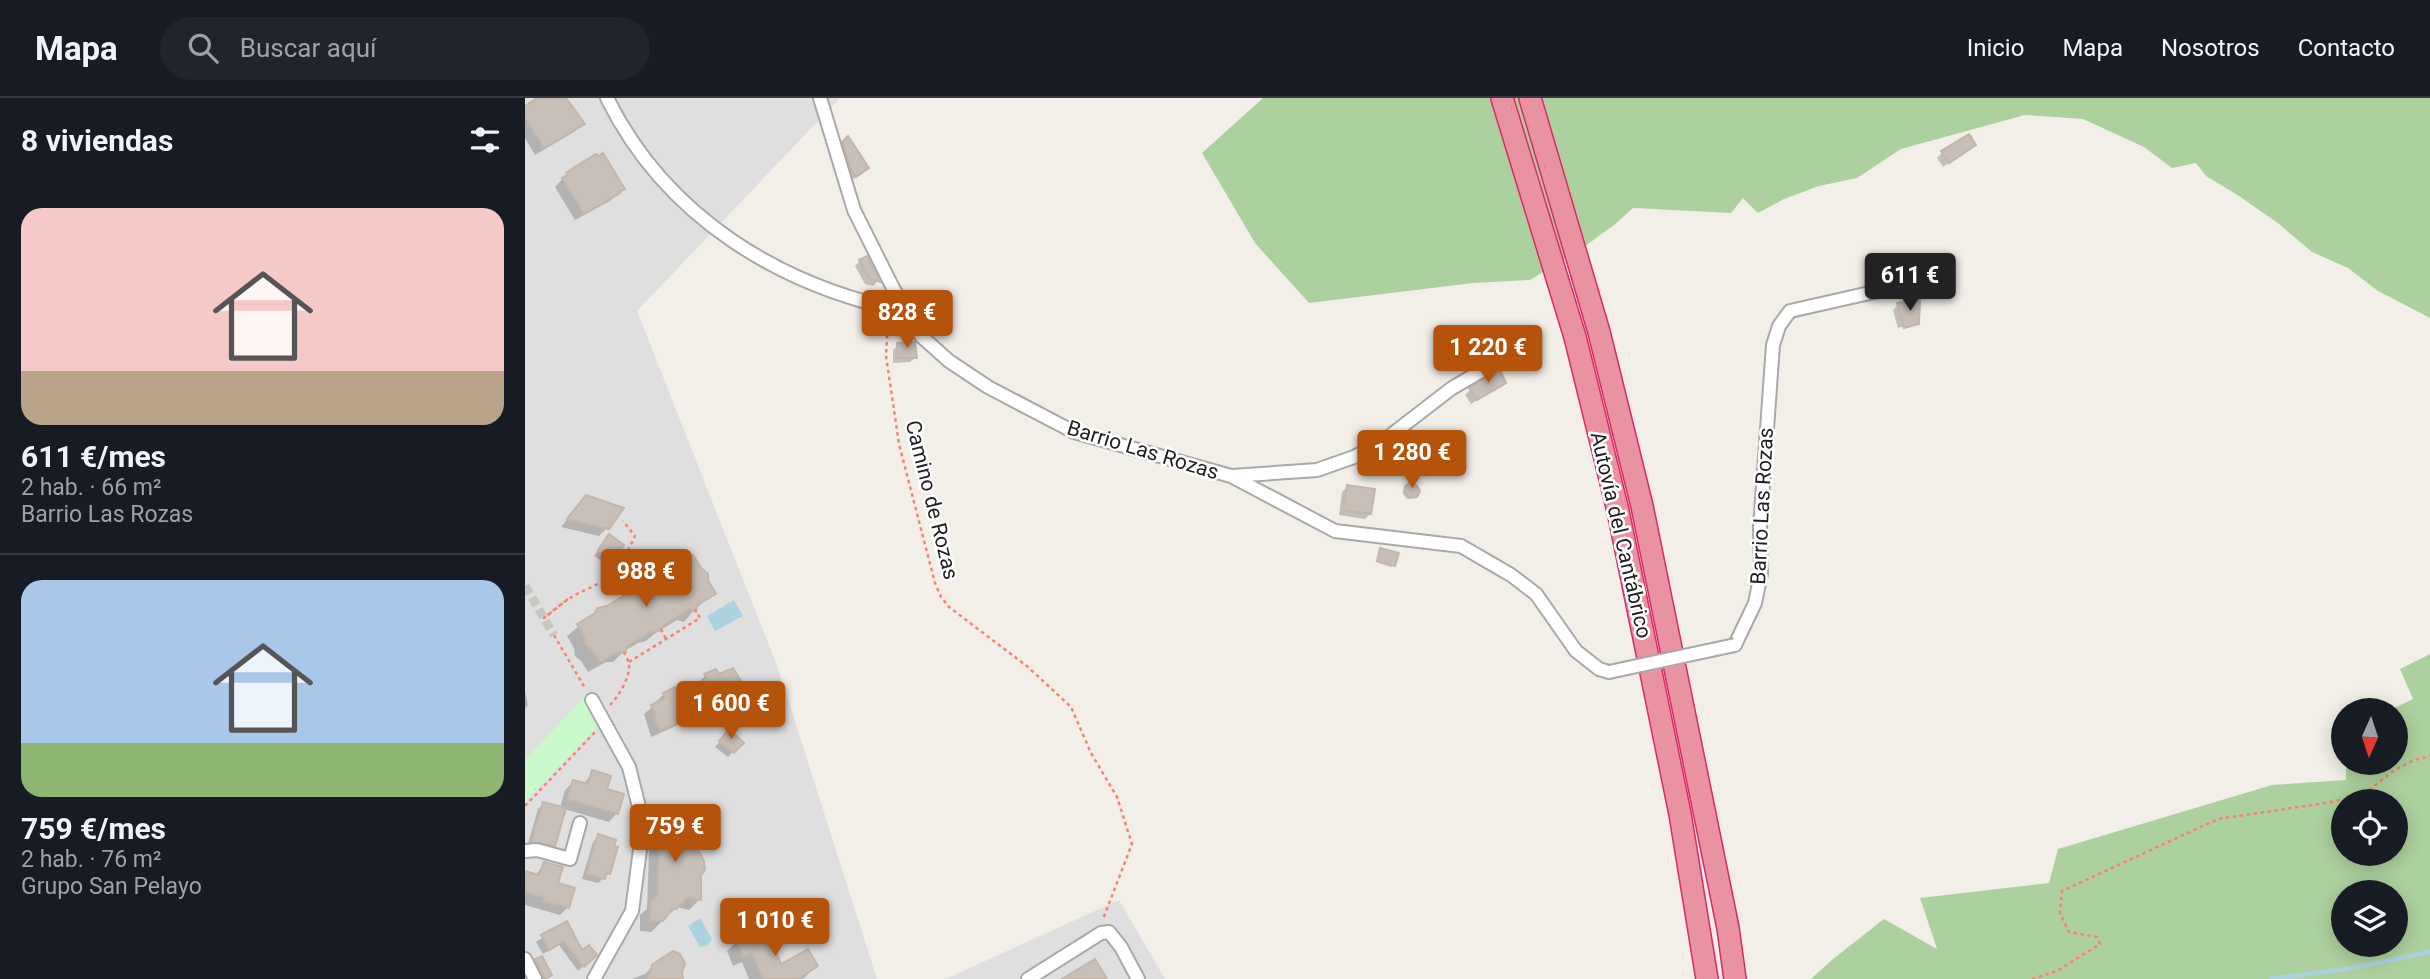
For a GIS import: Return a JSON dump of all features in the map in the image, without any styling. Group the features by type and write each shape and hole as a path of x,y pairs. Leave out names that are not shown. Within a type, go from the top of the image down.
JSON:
{"highway":[{"name":"Autovía del Cantábrico","path":"1502,98 1575,337 1618,511 1677,801 1707,979"},
{"name":"Autovía del Cantábrico","path":"1529,98 1599,332 1642,506 1728,928 1735,979"}],"street":[{"path":"607,98 645,160 688,206 730,240 766,262 817,285 907,312"},
{"name":"Barrio Las Rozas","path":"820,98 855,210 893,288 922,336 949,361 988,387 1074,432 1231,476 1335,531 1461,545 1511,575 1536,594 1576,651 1599,669 1609,672 1735,645 1755,603 1761,574 1760,527 1768,396 1773,345 1779,326 1790,311 1883,290"},
{"name":"Barrio Las Rozas","path":"1231,476 1317,470 1353,457 1382,442 1451,388 1509,355"},
{"path":"592,700 629,767 640,811 642,834 632,911 594,979"},
{"path":"525,851 537,850 571,859 580,823"},
{"path":"1028,979 1101,933 1109,932 1139,979"},
{"path":"525,958 535,979"}],"path":[{"name":"Camino de Rozas","path":"890,308 886,356 898,444 941,597 950,607 1028,667 1071,707 1091,752 1117,797 1130,833 1131,851 1103,913 1101,933"},
{"path":"568,599 560,606 544,618 568,599 601,583 614,572 635,536 624,521"},
{"path":"618,553 624,558"},
{"path":"525,806 602,718 620,693 629,662 699,618 695,609"},
{"path":"661,629 666,639"},
{"path":"554,635 592,700"},
{"path":"624,652 629,662"},
{"path":"2032,979 2057,971 2100,944 2097,937 2069,932 2060,914 2062,891 2218,819 2326,803 2363,794 2393,771 2430,755"}],"shaded area":[{"path":"525,98 840,98 637,311 778,668 877,979 525,979"},
{"path":"1119,900 1165,979 946,979"}],"green space":[{"path":"1263,98 2430,98 2430,318 2378,291 2348,268 2312,252 2279,224 2206,176 2196,163 2172,168 2144,147 2083,119 2025,115 1901,149 1857,178 1819,186 1784,199 1758,213 1743,198 1731,213 1633,208 1581,249 1530,280 1473,283 1309,303 1255,243 1202,153"},
{"path":"2430,654 2430,979 1811,979 1884,919 1937,949 1920,898 2049,883 2058,849 2272,785 2346,780 2346,775 2408,775 2408,701 2413,699 2400,669"},
{"path":"586,695 602,722 525,802 525,760"}],"water":[{"path":"734,600 743,616 715,631 707,616"},
{"path":"756,681 767,687 756,711 744,705"},
{"path":"700,918 712,939 707,946 700,947 688,926"}],"building":[{"path":"537,98 566,98 585,124 544,148 525,117 525,106"},
{"path":"1969,134 1976,145 1949,163 1941,151"},
{"path":"848,136 869,168 856,177 842,142"},
{"path":"603,153 625,189 584,214 562,178 576,166 596,154 598,156"},
{"path":"867,256 880,282 870,279 859,260"},
{"path":"1920,299 1919,324 1904,328 1897,303"},
{"path":"915,342 917,358 898,358 897,343"},
{"path":"1500,370 1506,383 1477,400 1469,388"},
{"path":"1411,482 1420,491 1417,497 1410,498 1404,492 1405,486"},
{"path":"1347,485 1375,489 1371,514 1343,510"},
{"path":"586,495 624,508 609,529 567,519"},
{"path":"609,534 624,545 613,561 598,550"},
{"path":"1380,548 1399,553 1395,566 1377,561"},
{"path":"693,555 708,574 708,580 716,594 697,605 696,612 690,609 659,631 651,632 626,647 626,652 618,652 600,662 585,644 577,624 595,613 597,608 607,606 632,588 667,571 668,566 677,565"},
{"path":"733,668 747,691 660,730 653,717 656,716 651,705 665,698 663,693 675,687 677,693 707,679 704,674 716,669 719,674"},
{"path":"729,729 744,743 734,753 719,741"},
{"path":"592,770 611,776 607,789 624,794 618,814 567,799 573,780 588,784"},
{"path":"543,802 566,808 555,846 531,842"},
{"path":"654,806 681,810 681,819 686,829 693,834 693,841 704,861 705,869 701,876 701,900 689,897 676,909 672,909 663,921 650,920 651,902 657,896 660,828 654,826"},
{"path":"598,834 616,840 614,846 618,847 610,874 606,873 605,879 586,874"},
{"path":"544,862 563,867 558,883 575,888 569,908 543,901 544,898 525,892 525,871 539,875"},
{"path":"567,921 582,950 589,945 597,955 584,967 564,941 549,950 541,935"},
{"path":"765,927 781,964 808,949 818,966 798,979 763,979 752,953 743,957 736,940"},
{"path":"673,951 680,954 685,963 683,979 648,979 652,965"},
{"path":"542,956 552,975 545,979 535,959"},
{"path":"1095,959 1107,979 1062,979"}],"waterway":[{"path":"2272,979 2352,968 2430,952"}],"tunnel":[{"path":"525,586 554,635"}]}
